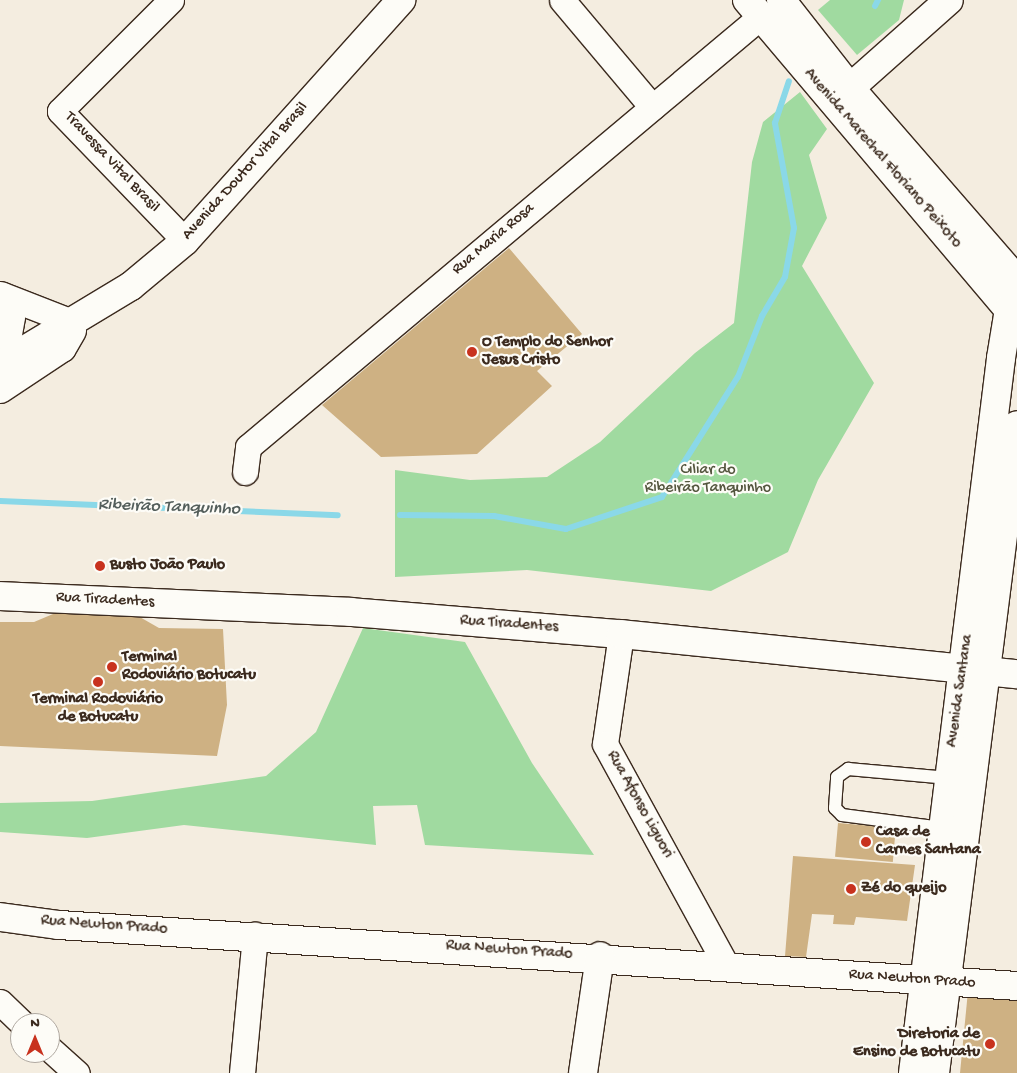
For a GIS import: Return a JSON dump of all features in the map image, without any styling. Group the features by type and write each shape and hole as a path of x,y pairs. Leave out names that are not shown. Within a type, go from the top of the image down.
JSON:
{"main road":[{"name":"Avenida Doutor Vital Brasil","path":"4,373 72,322 131,286 185,241 401,0"},
{"name":"Avenida Marechal Floriano Peixoto","path":"781,0 1012,293"},
{"path":"850,88 949,0"},
{"name":"Avenida Marechal Floriano Peixoto","path":"754,9 1012,293"},
{"name":"Avenida Santana","path":"948,837 949,778 976,670 1012,293"},
{"name":"Avenida Santana","path":"912,1073 933,982 948,837 1017,425"},
{"name":"Rua Tiradentes","path":"0,596 351,612 620,634 1017,674"},
{"name":"Rua Newton Prado","path":"0,918 59,925 255,934 726,964 933,982 1017,986"},
{"path":"583,1073 600,956"},
{"name":"Avenida Santana","path":"933,982 935,1073"}],"street":[{"name":"Travessa Vital Brasil","path":"171,0 60,111 185,241"},
{"path":"562,0 652,106"},
{"name":"Rua Maria Rosa","path":"245,472 248,447 652,106 754,9"},
{"path":"1,295 72,322"},
{"path":"1,295 12,316 4,373"},
{"name":"Rua Afonso Liguori","path":"620,634 606,744 726,964"},
{"path":"242,1073 255,934"},
{"path":"0,1002 12,1013"},
{"path":"60,1057 77,1073"}],"lane":[{"path":"948,837 842,815 835,808 837,777 848,769 949,778"}],"green space":[{"path":"830,0 904,0 899,20 857,55 818,10"},
{"name":"Ciliar do Ribeirão Tanquinho","path":"800,92 827,129 809,155 827,218 802,266 874,383 818,480 788,552 711,591 527,570 395,577 395,470 470,480 547,477 600,442 695,353 734,323 752,162 763,122"},
{"path":"363,628 465,642 532,763 594,855 425,845 417,805 373,806 376,845 184,825 87,838 0,832 0,803 92,801 266,776 316,732"}],"building":[{"name":"O Templo do Senhor Jesus Cristo","path":"509,248 582,334 537,371 552,386 477,454 381,457 322,405"},
{"name":"Terminal Rodoviário Botucatu","path":"65,609 131,612 159,628 223,629 227,705 217,756 0,746 0,622 34,622"},
{"name":"Casa de Carnes Santana","path":"838,823 896,828 893,862 835,857"},
{"name":"Zé do queijo","path":"793,856 915,865 907,921 856,917 854,925 833,924 834,915 812,914 806,957 785,956"},
{"name":"Diretoria de Ensino de Botucatu","path":"968,991 1017,993 1017,1073 960,1073"}],"waterway":[{"name":"Ribeirão Tanquinho","path":"875,6 878,0"},
{"name":"Ribeirão Tanquinho","path":"400,515 494,516 566,529 662,497 738,377 762,316 785,277 794,228 775,123 789,81"},
{"name":"Ribeirão Tanquinho","path":"0,501 338,515"}],"place":[{"name":"O Templo do Senhor Jesus Cristo","path":"472,352"},
{"name":"Busto João Paulo","path":"100,566"},
{"name":"Terminal Rodoviário Botucatu","path":"112,667"},
{"name":"Terminal Rodoviário de Botucatu","path":"98,682"},
{"name":"Casa de Carnes Santana","path":"866,842"},
{"name":"Zé do queijo","path":"851,889"},
{"name":"Diretoria de Ensino de Botucatu","path":"990,1044"}]}
